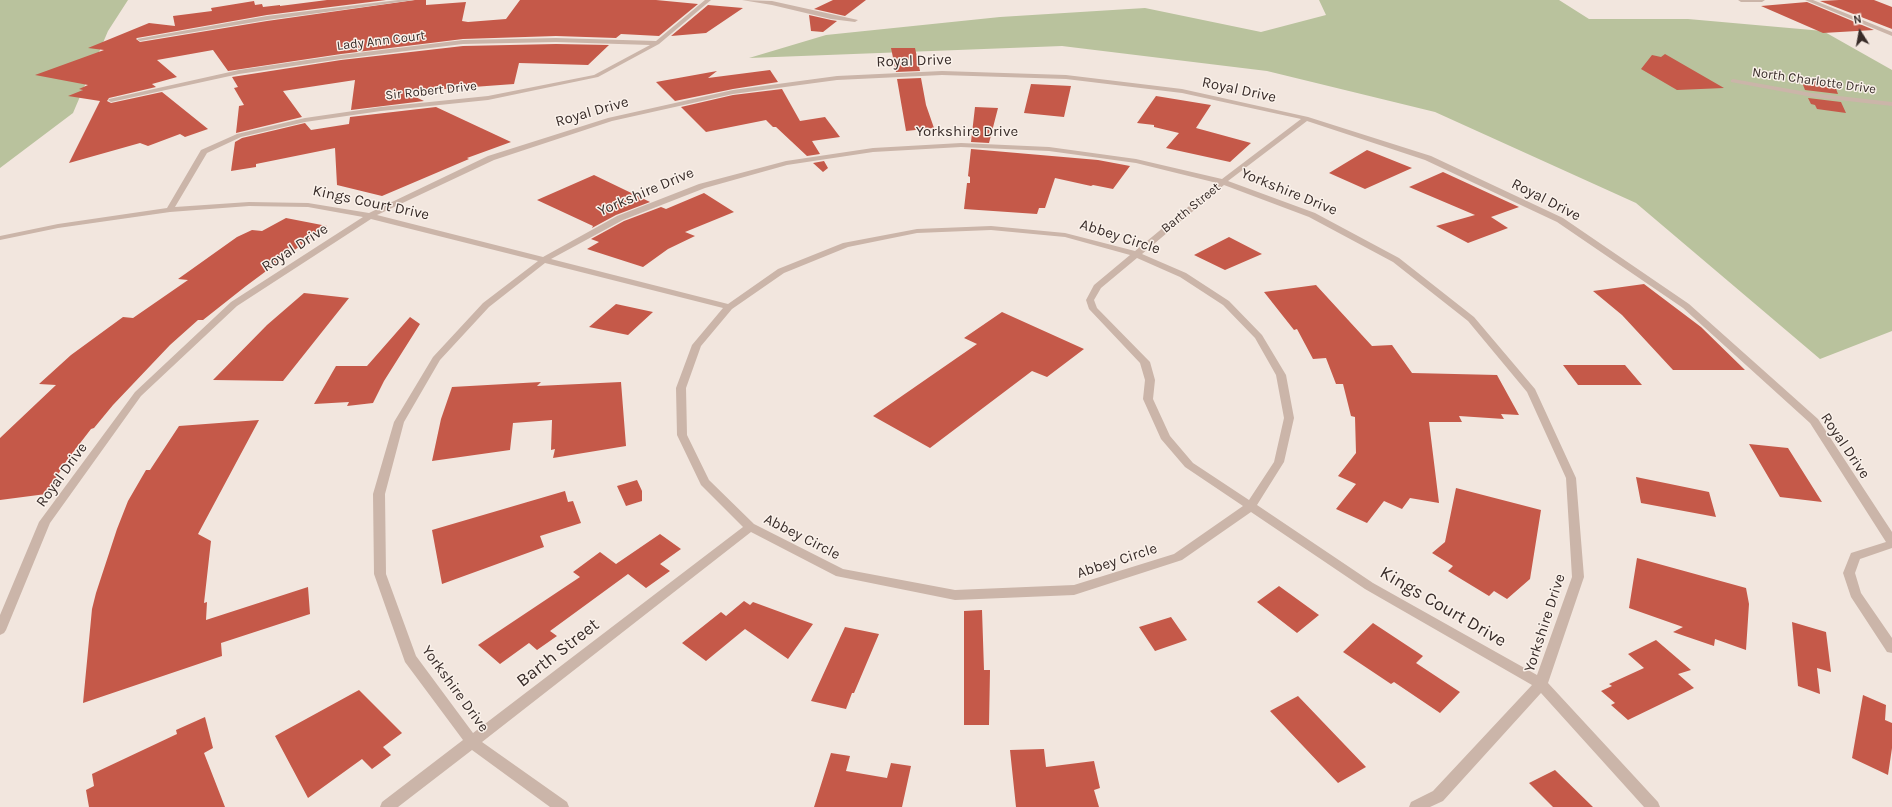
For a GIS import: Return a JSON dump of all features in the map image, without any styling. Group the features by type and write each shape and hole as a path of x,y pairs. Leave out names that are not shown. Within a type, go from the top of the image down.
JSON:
{"street":[{"path":"140,39 267,18 411,0"},
{"name":"Sir Robert Drive","path":"170,210 204,152 239,135 305,120 381,109 488,98 596,76 657,43 708,0"},
{"path":"745,0 772,3 831,17 856,20"},
{"path":"1740,0 1762,0"},
{"path":"1808,0 1892,34"},
{"name":"Lady Ann Court","path":"111,100 239,72 341,57 463,42 556,40 657,43"},
{"name":"Royal Drive","path":"0,630 45,522 138,394 234,304 370,216 491,158 610,119 733,92 837,78 942,73 1066,77 1182,91 1306,118 1428,158 1560,220 1686,306 1814,421 1892,541"},
{"name":"North Charlotte Drive","path":"1733,81 1812,95 1892,104"},
{"name":"Barth Street","path":"1251,506 1189,465 1165,437 1148,399 1150,380 1145,362 1093,308 1090,300 1097,287 1135,254 1223,182 1306,118"},
{"name":"Yorkshire Drive","path":"562,807 472,742 410,658 380,574 379,494 399,422 436,359 486,305 544,260 620,218 702,186 786,163 873,150 961,145 1049,149 1136,161 1223,182 1312,215 1396,260 1471,319 1532,391 1571,478 1578,577 1541,684 1438,796 1416,807"},
{"name":"Kings Court Drive","path":"0,238 58,226 170,210 249,204 308,205 370,216 728,307"},
{"name":"Abbey Circle","path":"990,228 1057,234 1135,254 1184,275 1226,303 1259,337 1281,376 1289,418 1279,462 1251,506 1178,557 1074,590 954,595 840,573 750,527 705,482 682,434 681,388 697,345 728,307 782,271 846,246 916,231 990,228"},
{"name":"Kings Court Drive","path":"1251,506 1369,586 1541,684 1653,807"},
{"name":"Barth Street","path":"387,807 750,527"},
{"path":"1892,544 1855,556 1849,573 1855,594 1892,648"}],"green space":[{"path":"0,0 128,0 108,31 73,113 0,168"},
{"path":"1319,0 1559,0 1589,19 1688,19 1823,31 1892,70 1892,331 1820,359 1636,203 1435,112 1267,71 1062,46 749,58 826,35 1000,17 1145,8 1261,32 1326,15"}],"building":[{"path":"327,0 386,0 267,15 136,39 140,42 267,21 415,0 426,0 426,5 466,2 462,21 468,22 506,19 520,0 656,0 698,4 659,36 621,34 616,38 556,36 463,39 341,54 228,71 213,50 157,60 177,77 152,84 156,87 109,98 107,101 111,103 162,92 208,129 185,137 180,134 148,146 140,143 69,163 100,101 68,96 83,90 79,89 88,85 35,75 104,50 88,48 149,23 175,26 173,16 212,11 211,8 254,1 255,5 262,4 263,7"},
{"path":"833,0 866,0 845,16 814,9"},
{"path":"1874,0 1892,7 1892,29 1820,1"},
{"path":"1807,2 1874,30 1823,33 1761,6"},
{"path":"708,5 743,8 706,33 671,36"},
{"path":"809,15 837,21 823,32 811,31"},
{"path":"556,44 609,45 588,65 519,63 514,84 405,92 424,101 351,110 355,80 283,91 302,117 236,133 239,106 244,105 234,88 238,87 232,77 341,60 463,46"},
{"path":"891,48 915,48 920,71 896,72"},
{"path":"1665,54 1724,88 1677,90 1641,69 1652,55 1661,57"},
{"path":"770,70 778,82 733,89 675,101 656,82 717,71 708,78"},
{"path":"1800,77 1835,86 1838,94 1805,90"},
{"path":"921,78 926,105 934,128 906,131 897,79"},
{"path":"1031,84 1071,86 1064,117 1024,113"},
{"path":"782,89 800,121 825,117 840,137 812,141 820,154 807,156 776,127 773,127 766,120 706,132 681,107 733,95"},
{"path":"1156,96 1211,105 1196,128 1251,143 1230,162 1166,148 1179,133 1154,127 1154,125 1137,123"},
{"path":"1808,98 1841,102 1846,113 1817,109 1815,105 1811,104"},
{"path":"436,107 511,142 467,158 469,159 382,196 337,185 335,148 256,164 256,167 231,171 235,142 242,138 305,123 311,130 349,124 350,117"},
{"path":"975,107 998,108 989,143 971,142"},
{"path":"971,149 1098,160 1130,166 1113,189 1055,178 1045,208 1039,208 1037,214 964,209 967,183 970,183 970,177 968,176"},
{"path":"1367,150 1412,168 1365,189 1329,173"},
{"path":"824,161 828,168 823,172 813,163"},
{"path":"1443,172 1519,207 1491,217 1508,228 1468,243 1436,226 1475,215 1409,187"},
{"path":"594,175 650,202 616,215 592,228 593,226 537,200"},
{"path":"704,193 734,212 685,232 695,236 668,249 643,267 587,249 599,242 591,239 624,221 661,207 666,209"},
{"path":"286,218 327,226 203,320 198,320 170,345 113,405 94,428 91,429 67,460 46,494 0,500 0,438 56,385 39,384 71,355 123,317 133,318 188,280 178,279 237,237 252,230 262,231"},
{"path":"1229,237 1262,254 1225,270 1194,255"},
{"path":"1644,284 1701,327 1745,370 1673,370 1622,315 1593,291"},
{"path":"1316,285 1372,346 1392,345 1412,373 1497,375 1519,415 1501,414 1504,419 1459,416 1462,422 1429,422 1439,503 1410,498 1402,509 1384,501 1367,523 1336,509 1356,484 1338,476 1356,453 1355,417 1351,416 1343,384 1336,384 1326,358 1313,359 1297,329 1294,330 1264,292"},
{"path":"304,293 349,298 283,381 213,380 267,325"},
{"path":"616,304 653,312 628,335 589,327"},
{"path":"1002,312 1084,349 1047,377 1032,371 930,448 873,416 977,344 964,338"},
{"path":"410,317 420,324 384,381 373,403 347,406 349,402 314,404 336,366 367,366"},
{"path":"1563,365 1625,365 1642,385 1578,385"},
{"path":"541,382 537,386 621,382 626,446 553,458 555,449 551,450 552,420 513,423 510,450 432,461 441,419 452,387"},
{"path":"259,420 198,534 211,541 204,603 207,602 206,620 308,587 310,614 221,643 222,656 83,703 92,609 96,593 128,501 146,470 150,470 179,426"},
{"path":"1749,444 1788,448 1822,502 1780,497"},
{"path":"1636,477 1709,492 1716,517 1641,503"},
{"path":"637,480 642,491 642,501 626,506 617,486"},
{"path":"1456,488 1541,510 1530,579 1507,599 1494,591 1489,596 1461,579 1448,571 1453,566 1432,553 1445,542"},
{"path":"565,491 568,502 573,501 581,523 540,536 544,547 442,584 432,530"},
{"path":"660,534 681,549 660,564 670,571 646,588 628,574 550,631 557,636 537,650 529,643 500,664 478,645 580,577 573,572 600,552 616,564"},
{"path":"1637,558 1746,588 1749,604 1746,650 1715,639 1714,646 1673,632 1683,627 1629,608"},
{"path":"1279,586 1319,615 1297,633 1257,602"},
{"path":"744,601 750,605 753,602 813,624 788,659 745,629 706,661 682,643 721,612 726,616"},
{"path":"982,610 984,670 990,670 989,725 964,725 964,611"},
{"path":"1171,617 1187,640 1155,651 1139,627"},
{"path":"1792,622 1826,632 1831,672 1817,668 1820,694 1798,686"},
{"path":"1373,623 1423,656 1416,663 1460,692 1440,713 1394,682 1391,684 1343,652"},
{"path":"845,627 879,634 846,709 811,701"},
{"path":"1656,640 1691,670 1678,674 1694,688 1628,720 1611,705 1615,703 1601,691 1612,686 1609,684 1644,668 1628,654"},
{"path":"359,690 402,733 383,747 391,755 372,769 362,759 308,798 275,736"},
{"path":"1863,695 1886,705 1885,720 1892,723 1892,748 1888,775 1852,758"},
{"path":"1298,696 1366,767 1338,783 1270,711"},
{"path":"205,717 213,748 204,753 225,807 89,807 86,790 94,786 92,774 177,734 176,730"},
{"path":"1044,749 1046,767 1094,761 1100,788 1094,790 1099,807 1016,807 1010,750"},
{"path":"831,753 850,756 846,771 887,778 891,763 911,766 902,807 814,807"},
{"path":"1555,770 1593,807 1553,807 1529,783"}]}
